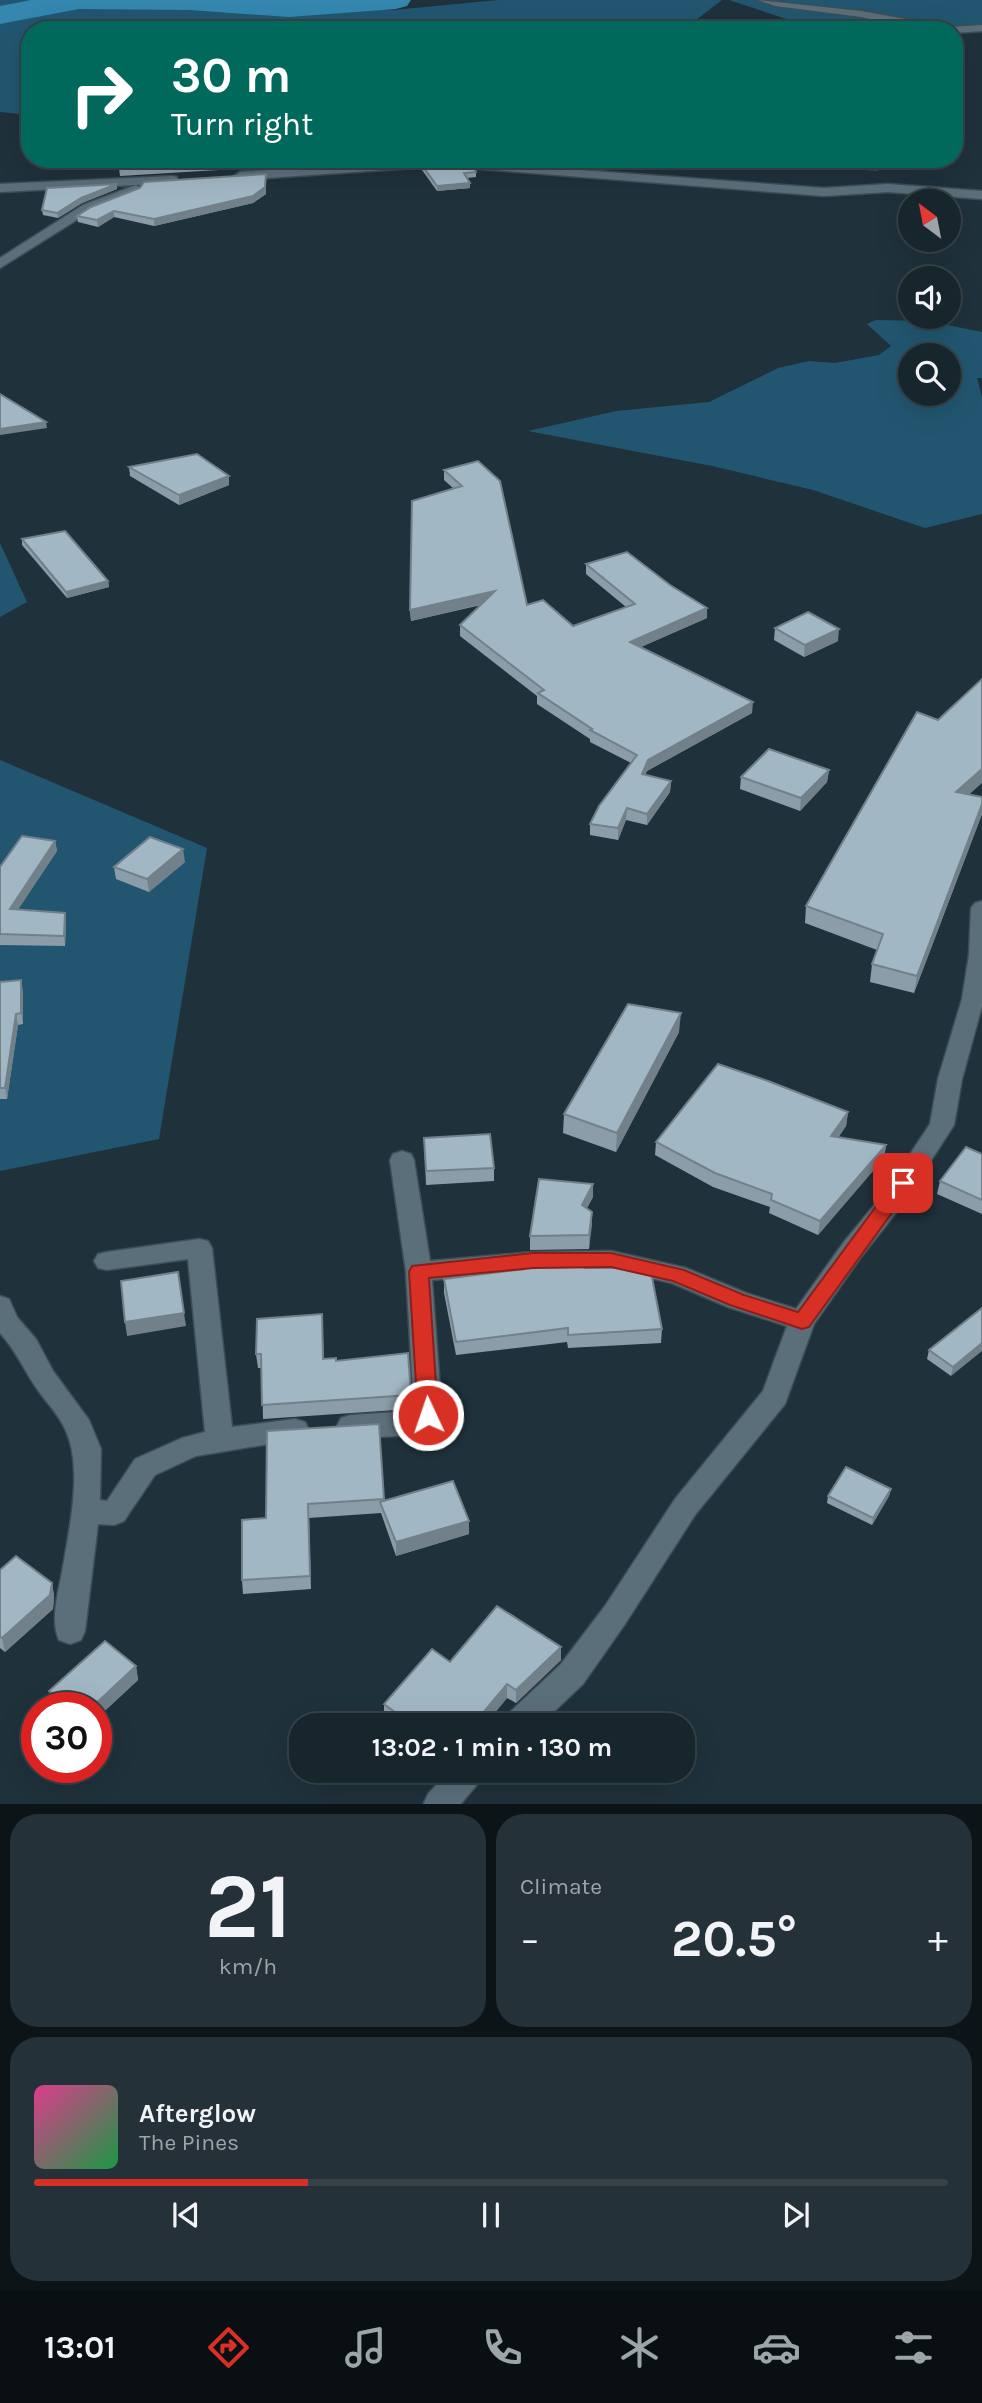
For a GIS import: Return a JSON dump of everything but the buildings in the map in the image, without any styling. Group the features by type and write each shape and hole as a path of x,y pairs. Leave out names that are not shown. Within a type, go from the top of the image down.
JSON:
{"street":[{"path":"763,0 887,21"},
{"path":"963,29 982,28"},
{"path":"226,177 356,168"},
{"path":"518,168 824,192 888,188 982,195"},
{"path":"0,188 185,179"},
{"path":"0,264 87,208 158,181"},
{"path":"531,1713 572,1674 615,1615 685,1507 775,1396 802,1321 852,1250 894,1198 942,1125 950,1079 973,999 980,954 982,908"},
{"path":"86,1511 114,1513 145,1467 192,1447 259,1433 420,1422 428,1415 419,1272 402,1160"},
{"path":"107,1261 199,1248 220,1441"},
{"path":"419,1272 533,1261 611,1260 677,1275 737,1300 802,1321"},
{"path":"0,1306 6,1322 27,1346 44,1378 75,1420 88,1449 86,1511 72,1600 70,1631"},
{"path":"439,1804 458,1783"}],"shaded area":[{"path":"0,0 270,0 289,8 393,10 499,0 722,0 695,21 21,21 21,114 0,112"},
{"path":"729,0 982,0 982,28 963,28 963,21 793,21"},
{"path":"840,168 884,168 877,171"},
{"path":"876,320 898,320 898,329 961,328 982,332 982,378 977,378 982,397 982,514 925,528 813,490 712,466 528,431 616,411 709,402 778,368 809,361 835,363 879,355 891,346 867,324"},
{"path":"0,543 27,602 0,617"},
{"path":"0,760 207,848 159,1139 0,1171"}],"waterway":[{"path":"0,15 79,0 190,1 289,8 396,0"}],"route":[{"path":"428,1415 419,1272 533,1261 611,1260 677,1275 737,1300 802,1321 903,1183"}]}
